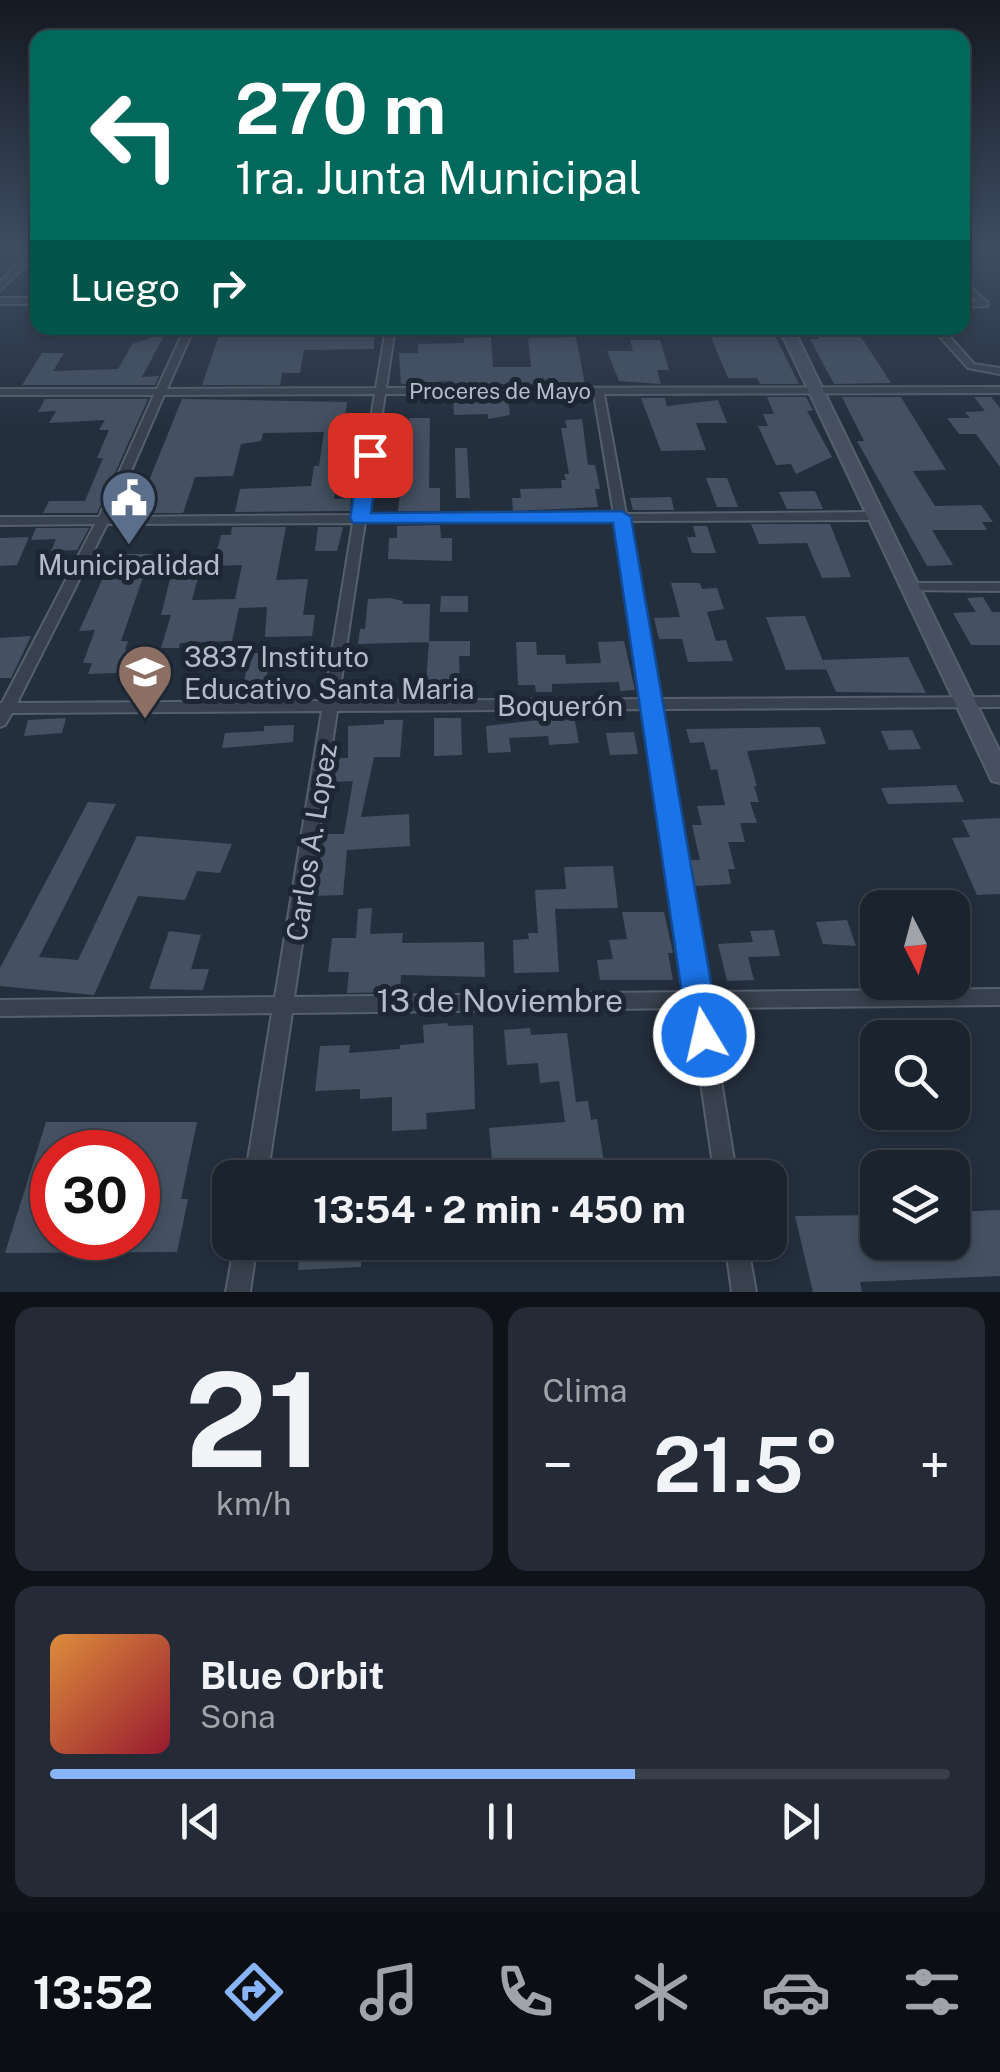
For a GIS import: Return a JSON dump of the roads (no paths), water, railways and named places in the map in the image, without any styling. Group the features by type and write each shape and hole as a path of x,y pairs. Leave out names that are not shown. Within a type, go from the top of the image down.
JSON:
{"main road":[{"path":"789,335 1000,775"}],"street":[{"path":"3,713 104,520 186,335"},
{"name":"Carlos A. Lopez","path":"259,1160 389,335"},
{"path":"943,335 971,366 1000,371"},
{"path":"598,390 653,704 723,1160"},
{"name":"Proceres de Mayo","path":"0,392 1000,390"},
{"path":"0,520 876,516"},
{"path":"910,587 1000,587"},
{"name":"Boquerón","path":"3,713 332,706 1000,702"},
{"name":"13 de Noviembre","path":"0,1008 1000,997"},
{"path":"238,1292 243,1260"},
{"path":"739,1260 744,1292"}],"place":[{"name":"Municipalidad","path":"129,547"},
{"name":"3837 Instituto Educativo Santa Maria","path":"145,721"}]}
